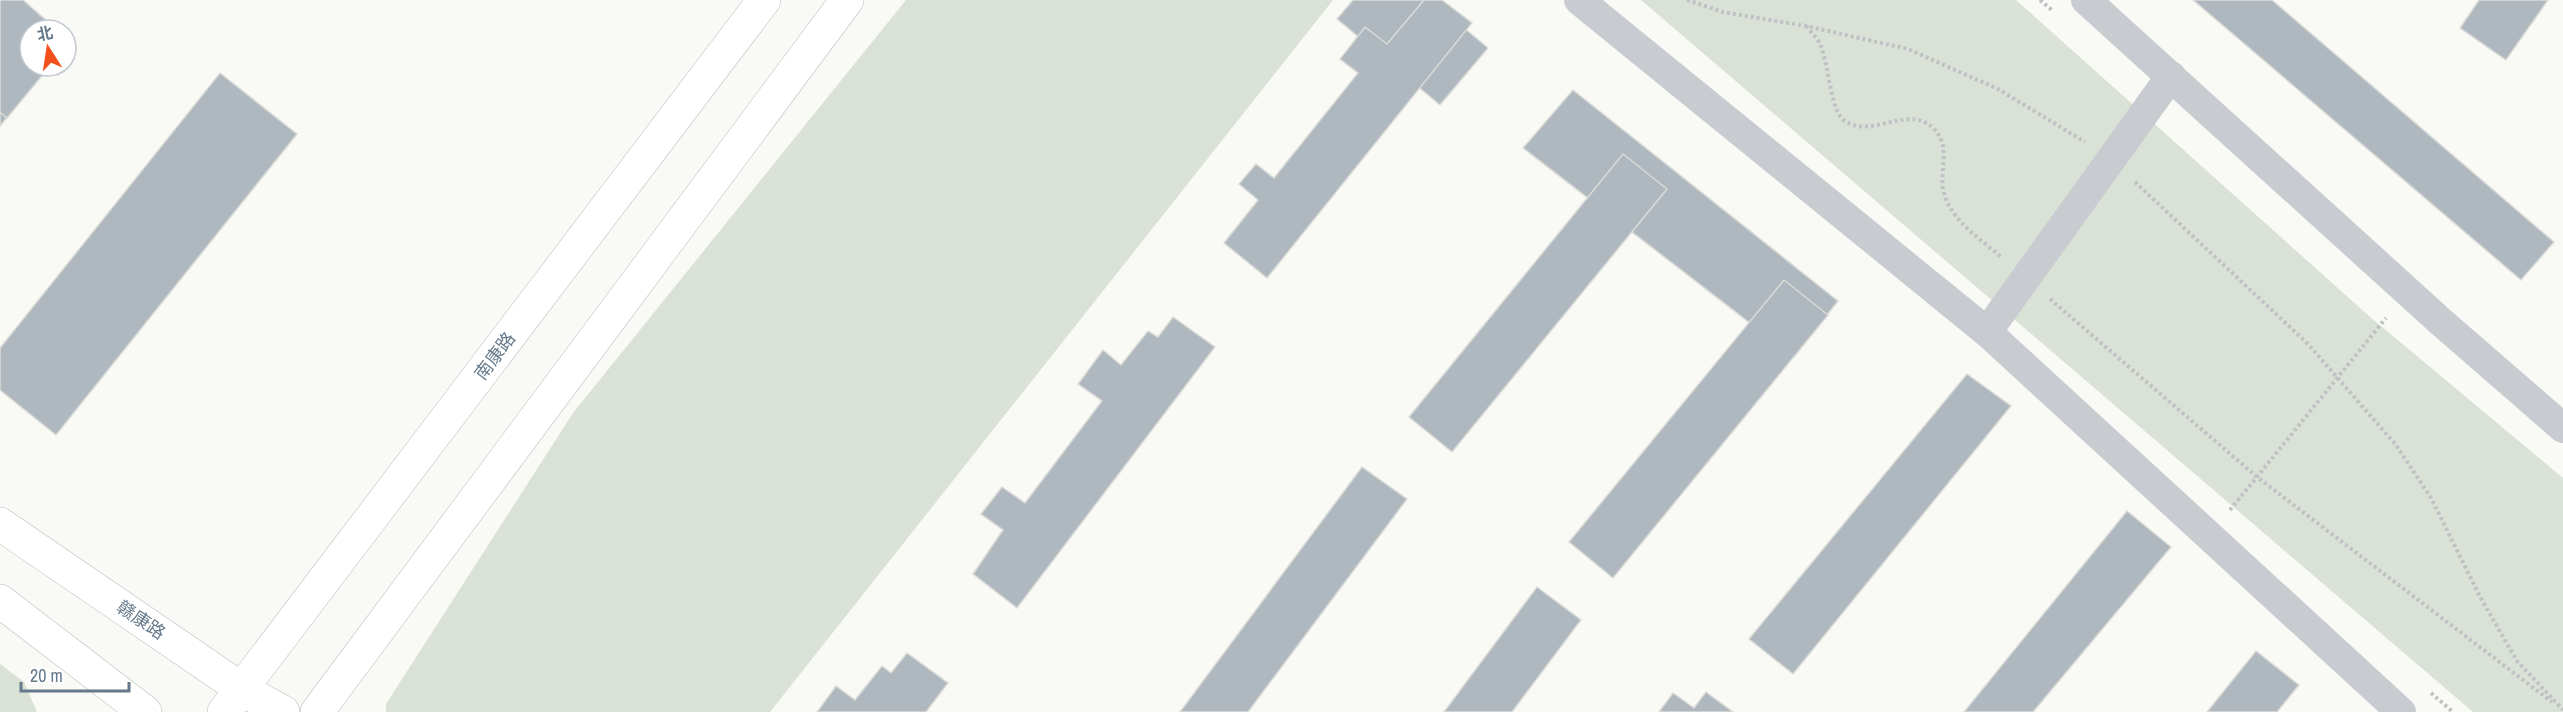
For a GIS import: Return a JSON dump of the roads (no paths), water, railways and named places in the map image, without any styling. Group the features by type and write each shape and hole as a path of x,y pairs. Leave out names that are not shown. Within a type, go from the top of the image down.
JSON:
{"main road":[{"name":"南康路","path":"233,701 764,0"},
{"path":"317,712 847,0"},
{"name":"赣康路","path":"0,525 233,701 284,712"},
{"path":"0,601 145,712"}],"street":[{"path":"1579,0 1987,332 2401,712"},
{"path":"2086,0 2440,321 2563,428"},
{"path":"1987,332 2171,76"}]}
